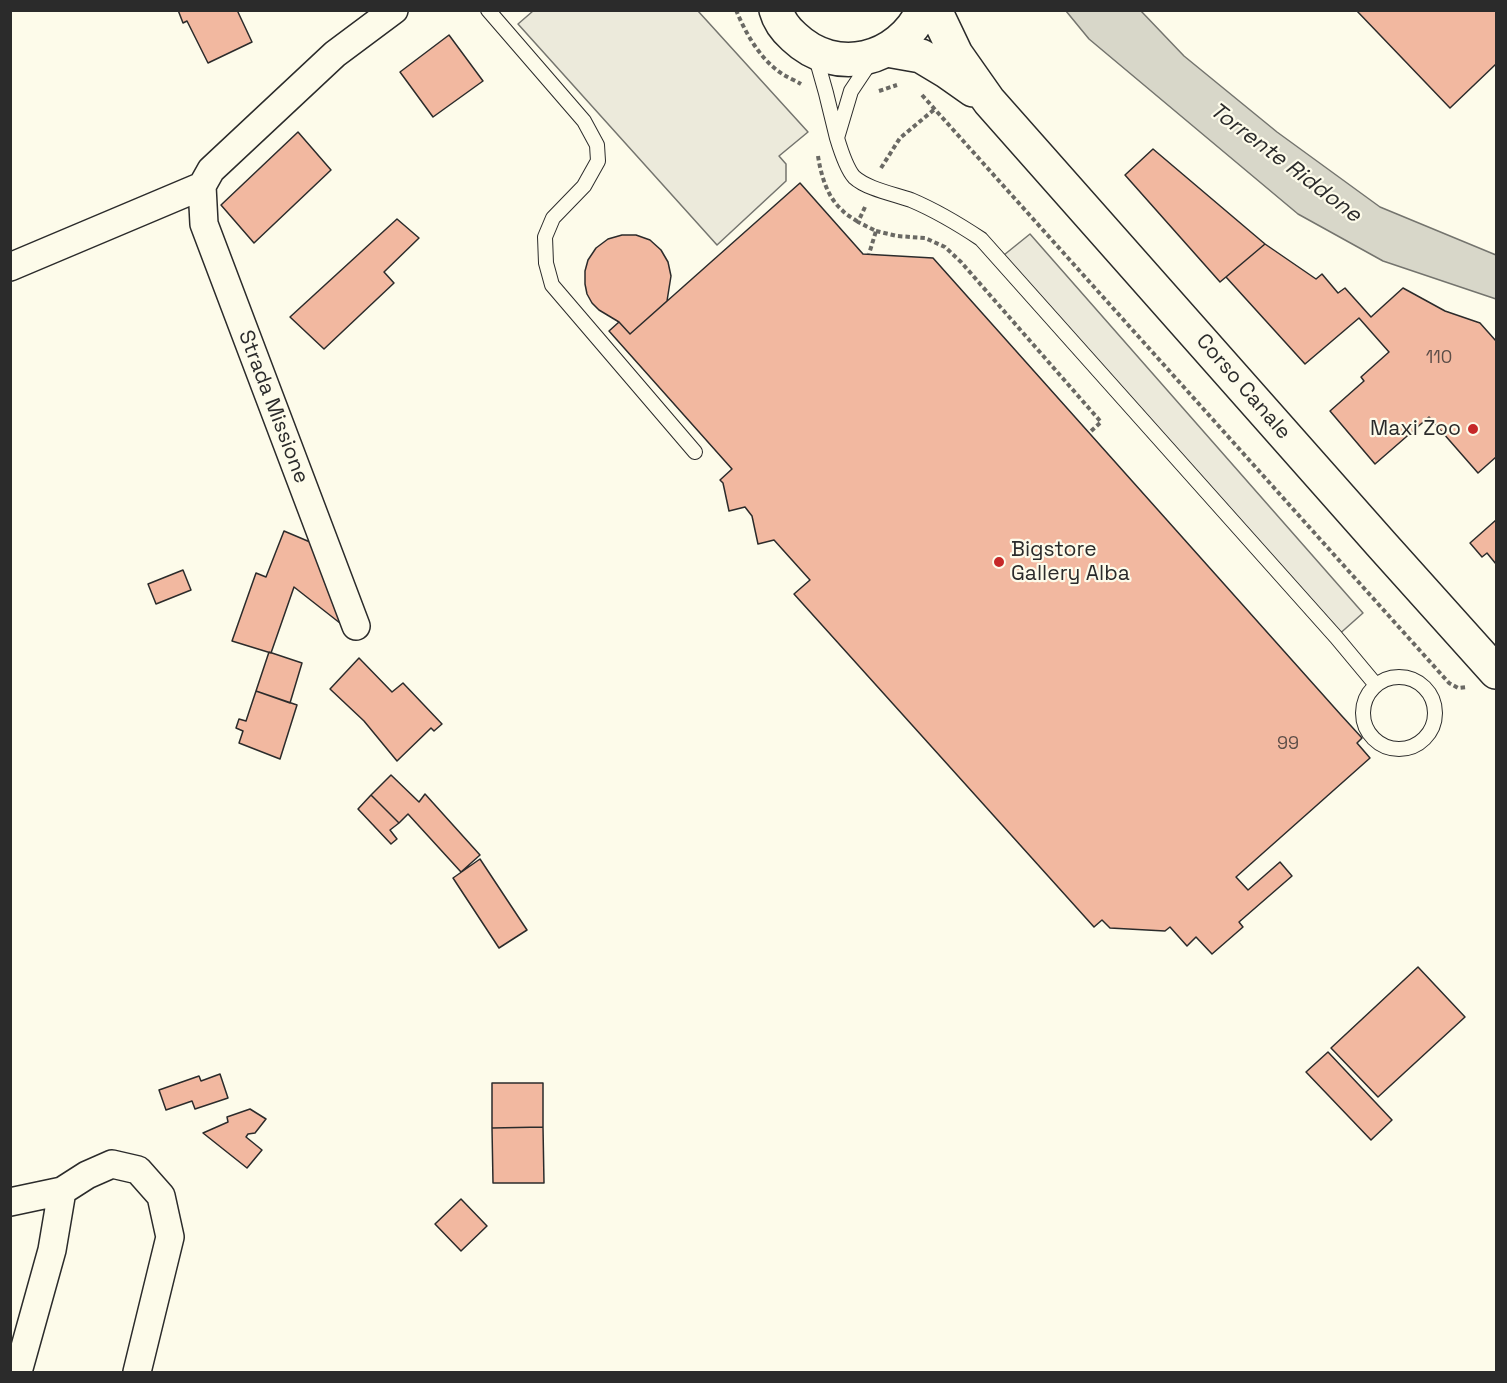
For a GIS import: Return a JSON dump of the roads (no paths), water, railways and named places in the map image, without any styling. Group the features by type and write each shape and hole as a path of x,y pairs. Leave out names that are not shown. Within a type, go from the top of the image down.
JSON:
{"main road":[{"path":"881,53 906,36 923,10"},
{"name":"Corso Canale","path":"935,10 956,54 989,101 1382,545 1485,679"},
{"name":"Corso Canale","path":"774,12 787,30 814,52 848,60 881,53 921,56 989,101"}],"street":[{"path":"10,267 202,186 211,170 335,54 394,10"},
{"name":"Strada Missione","path":"202,186 204,224 356,626"},
{"path":"10,1202 62,1191 87,1175 112,1164 138,1170 161,1197 170,1238 137,1372"},
{"path":"18,1372 52,1250 62,1191"}],"lane":[{"path":"488,10 584,121 597,145 598,161 584,186 553,218 545,237 546,263 552,285 695,452"},
{"path":"814,52 837,138 854,176 874,188 910,200 950,218 981,239 1336,637 1376,685"},
{"path":"837,138 852,91 881,53"},
{"path":"1398,676 1420,683 1428,691 1434,701 1436,712 1434,724 1421,743 1399,750 1388,748 1369,735 1362,714 1369,692 1376,685 1398,676"}],"water":[{"name":"Torrente Riddone","path":"1066,11 1141,11 1184,56 1277,132 1380,207 1496,255 1496,299 1383,261 1298,214 1089,39"}],"place":[{"name":"Maxi Zoo","path":"1473,429"},
{"name":"Bigstore Gallery Alba","path":"999,562"}]}
